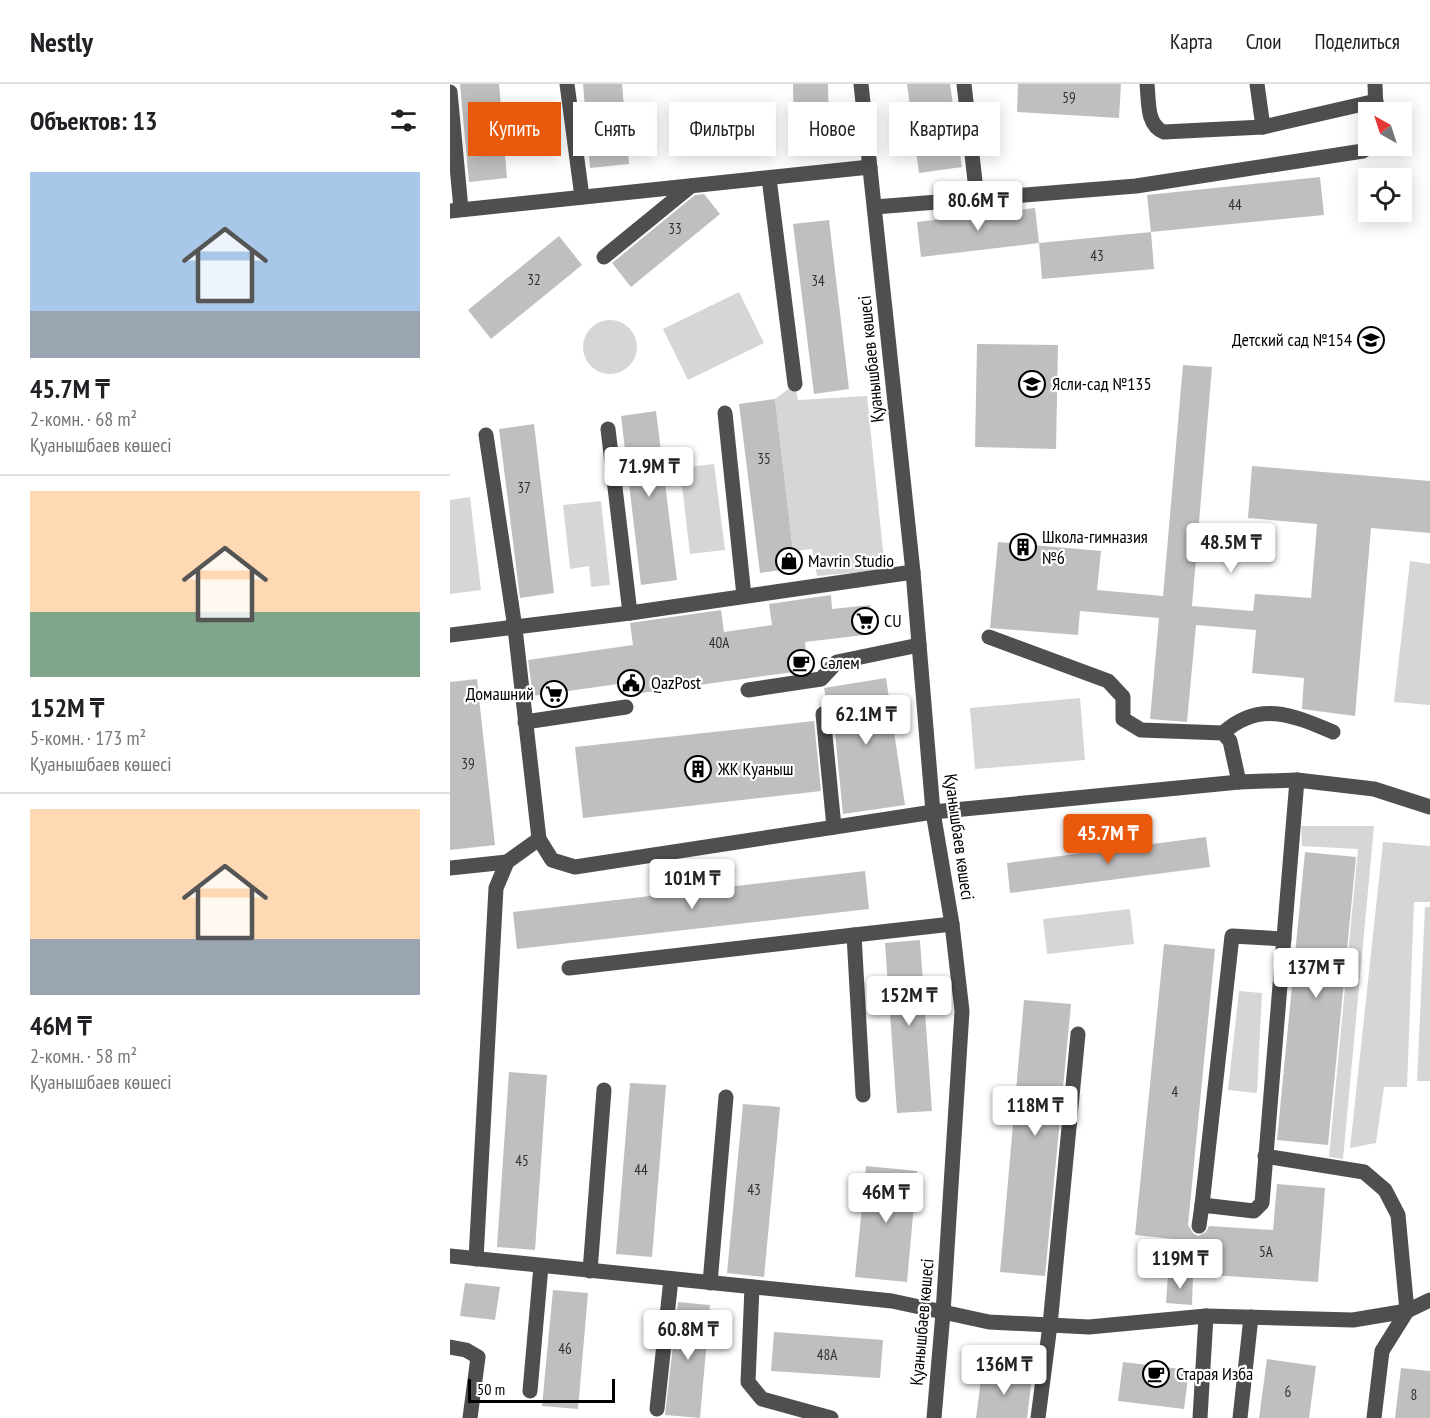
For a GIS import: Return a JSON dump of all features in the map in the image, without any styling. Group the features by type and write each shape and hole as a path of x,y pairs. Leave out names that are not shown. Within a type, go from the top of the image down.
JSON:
{"street":[{"path":"567,84 582,197"},
{"name":"Қуанышбаев көшесі","path":"861,84 913,572 933,812 952,924 962,1011 944,1313 934,1418"},
{"path":"964,84 977,199"},
{"path":"1147,84 1152,122 1156,129 1164,132 1263,127 1358,110"},
{"path":"1257,84 1263,127"},
{"path":"1375,84 1376,102"},
{"path":"450,92 456,210 870,167"},
{"path":"875,207 1136,186 1358,152"},
{"path":"769,178 795,384"},
{"path":"604,257 692,186"},
{"path":"725,413 744,596"},
{"path":"608,429 630,613"},
{"path":"486,435 515,628 539,840 552,860 575,867 933,812 1239,782 1297,780 1374,789 1430,807"},
{"path":"450,635 630,613 913,572"},
{"path":"989,637 1108,681 1122,697 1123,719 1141,730 1223,732 1233,723 1252,714 1287,714 1332,732"},
{"path":"748,690 821,679 837,662 919,645"},
{"path":"525,722 626,707"},
{"path":"823,714 834,827"},
{"path":"1223,732 1230,741 1239,782"},
{"path":"1202,1206 1254,1211 1262,1203 1297,780"},
{"path":"450,868 507,862 539,840"},
{"path":"476,1259 496,888 507,862"},
{"path":"569,968 952,924"},
{"path":"854,935 863,1095"},
{"path":"1199,1226 1232,936 1284,939"},
{"path":"1038,1418 1050,1325 1078,1034"},
{"path":"590,1271 604,1090"},
{"path":"710,1283 726,1097"},
{"path":"1265,1156 1364,1172 1384,1190 1398,1215 1407,1311 1382,1351 1374,1418"},
{"path":"450,1256 892,1300 989,1322 1089,1327 1206,1316 1353,1320 1407,1311 1430,1300"},
{"path":"530,1391 541,1266"},
{"path":"657,1409 671,1279"},
{"path":"752,1287 748,1382 762,1400 831,1418"},
{"path":"1200,1418 1206,1316"},
{"path":"1240,1418 1251,1317"},
{"path":"450,1347 466,1350 478,1357 470,1418"}],"shaded area":[{"path":"739,292 764,343 688,380 663,329"},
{"path":"605,320 615,320 625,324 633,332 637,347 633,362 625,370 615,374 605,374 595,370 587,362 583,352 583,342 587,332 595,324"},
{"path":"795,384 798,400 867,396 885,570 817,576 812,549 793,551 775,399"},
{"path":"714,464 725,550 690,554 680,468"},
{"path":"470,497 481,590 450,594 450,500"},
{"path":"601,501 610,585 591,587 589,566 570,569 563,505"},
{"path":"1410,561 1430,564 1430,705 1394,702"},
{"path":"1080,698 1085,760 975,769 970,708"},
{"path":"1301,826 1374,826 1343,1159 1329,1157 1358,849 1302,846"},
{"path":"1383,842 1430,846 1430,902 1414,902 1407,1087 1384,1087 1376,1143 1350,1148"},
{"path":"1425,907 1430,907 1430,1081 1417,1081"},
{"path":"1130,909 1134,944 1047,954 1043,919"},
{"path":"1239,991 1262,993 1257,1093 1228,1090"}],"building":[{"path":"460,84 499,84 501,102 468,102 468,156 505,156 507,178 469,182"},
{"path":"583,84 622,84 624,102 584,102"},
{"path":"793,84 828,84 828,102 793,102"},
{"path":"907,84 950,84 953,102 909,102"},
{"path":"1018,84 1121,84 1119,118 1017,112"},
{"path":"589,156 628,156 629,164 590,168"},
{"path":"917,156 960,156 962,167 919,173"},
{"path":"1320,177 1324,215 1151,232 1147,195"},
{"path":"704,194 720,214 631,287 612,263 695,195"},
{"path":"1035,208 1039,243 921,257 917,222"},
{"path":"829,220 849,389 814,394 793,224"},
{"path":"1151,232 1154,269 1042,279 1039,243"},
{"path":"559,236 582,265 491,339 468,310"},
{"name":"Ясли-сад №135","path":"977,344 1058,345 1056,449 975,447"},
{"path":"1183,365 1212,367 1192,606 1253,611 1255,594 1311,598 1317,524 1248,518 1252,466 1430,481 1430,533 1371,528 1355,716 1302,709 1304,678 1252,673 1256,630 1196,625 1187,722 1150,719 1159,618 1080,611 1078,635 990,628 998,542 1101,551 1097,590 1163,596"},
{"path":"775,399 795,568 760,573 739,404"},
{"path":"656,411 677,580 641,585 621,416"},
{"path":"534,424 554,593 520,598 499,429"},
{"path":"831,595 832,609 870,605 873,634 805,642 808,670 641,693 639,681 533,696 528,660 633,645 630,623 721,610 724,632 772,625 769,604"},
{"path":"886,678 905,805 843,814 833,713 827,705 824,688"},
{"path":"477,679 495,845 450,850 450,682"},
{"name":"ЖК Куаныш","path":"814,721 821,791 583,818 575,747"},
{"path":"1206,837 1210,867 1010,893 1007,863"},
{"path":"1305,852 1356,857 1328,1145 1277,1140"},
{"path":"865,871 869,909 517,949 513,912"},
{"path":"920,940 932,1111 897,1113 885,943"},
{"path":"1164,944 1215,949 1188,1225 1198,1236 1206,1232 1209,1226 1273,1230 1277,1184 1325,1188 1318,1282 1211,1275 1213,1243 1135,1235"},
{"path":"1024,1000 1071,1004 1045,1276 1000,1272"},
{"path":"509,1072 547,1075 535,1250 497,1247"},
{"path":"630,1083 666,1085 652,1257 616,1254"},
{"path":"743,1104 780,1107 764,1277 727,1273"},
{"path":"866,1166 917,1171 907,1282 855,1277"},
{"path":"1168,1275 1193,1276 1192,1305 1166,1303"},
{"path":"465,1283 500,1287 495,1320 460,1316"},
{"path":"553,1290 588,1293 578,1409 542,1406"},
{"path":"678,1302 710,1305 700,1418 665,1415"},
{"path":"774,1332 883,1340 880,1378 771,1371"},
{"path":"1267,1359 1316,1366 1309,1418 1259,1418"},
{"path":"1123,1362 1189,1370 1184,1409 1118,1401"},
{"path":"1401,1368 1430,1371 1430,1418 1395,1418"},
{"path":"982,1371 1032,1377 1027,1418 976,1418"}],"place":[{"name":"Детский сад №154","path":"1371,340"},
{"name":"Ясли-сад №135","path":"1032,384"},
{"name":"Школа-гимназия №6","path":"1023,547"},
{"name":"Mavrin Studio","path":"789,561"},
{"name":"CU","path":"865,621"},
{"name":"Cәлем","path":"801,663"},
{"name":"QazPost","path":"631,683"},
{"name":"Домашний","path":"554,694"},
{"name":"ЖК Куаныш","path":"698,769"},
{"name":"Старая Изба","path":"1156,1374"}]}
